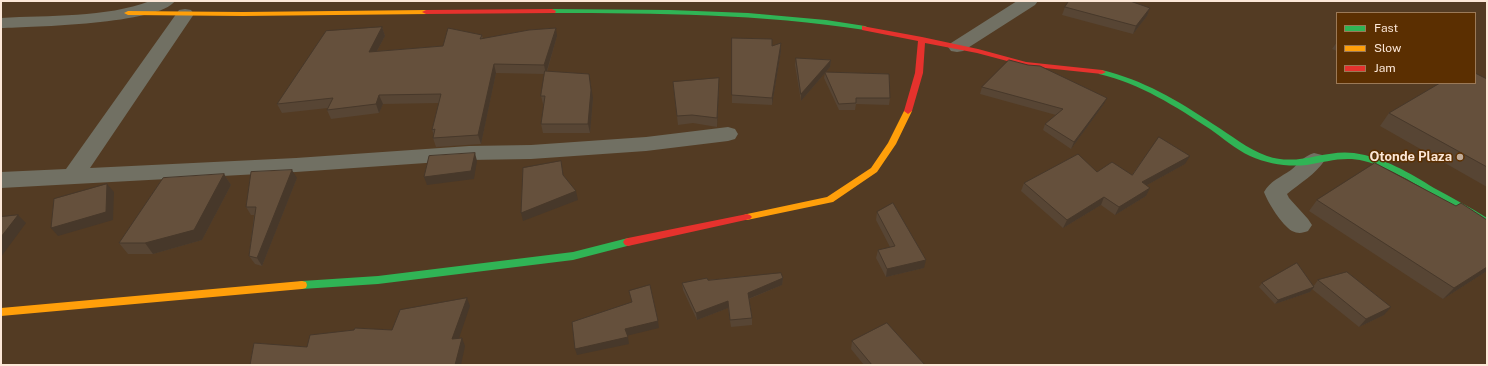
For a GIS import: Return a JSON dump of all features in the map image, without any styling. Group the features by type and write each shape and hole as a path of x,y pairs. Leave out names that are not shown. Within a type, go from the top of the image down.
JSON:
{"street":[{"path":"1,23 90,18 128,12 157,5 166,1"},
{"path":"958,47 1029,1"},
{"path":"128,12 185,14 332,14 502,10 716,13 782,17 818,22 922,39 1044,67 1100,72 1116,76 1136,82 1172,101 1248,151 1264,158 1285,162 1307,162 1340,156 1354,156 1375,161 1487,222"},
{"path":"73,176 185,14"},
{"path":"1,312 93,305 262,288 378,280 565,257 659,235 830,200 874,170 892,144 911,106 919,73 922,39"},
{"path":"1,180 361,162 469,153 546,151 646,144 728,134"},
{"path":"1300,225 1279,202 1275,192 1300,174 1314,160"}],"building":[{"path":"1069,1 1130,1 1150,8 1136,26 1065,7"},
{"path":"382,27 369,52 443,46 448,28 482,35 480,39 529,30 556,28 544,65 494,64 478,135 433,138 435,129 432,130 441,94 379,95 376,104 327,110 333,98 277,104 326,31"},
{"path":"732,38 772,39 772,46 781,43 772,98 732,95"},
{"path":"796,58 831,60 801,94"},
{"path":"1009,60 1028,65 1040,66 1107,98 1074,142 1045,124 1063,109 982,87"},
{"path":"545,71 589,74 591,90 588,124 541,124 545,96 541,96"},
{"path":"825,72 889,74 890,98 856,98 856,103 839,104"},
{"name":"Otonde Plaza","path":"1476,74 1487,79 1487,167 1389,113 1438,84 1476,84"},
{"path":"719,78 717,118 692,115 677,116 673,82"},
{"path":"1159,137 1190,156 1142,182 1150,188 1119,207 1104,197 1067,220 1024,183 1078,154 1097,172 1112,162 1132,175"},
{"path":"475,153 471,171 424,177 429,156"},
{"path":"561,161 563,175 576,191 521,213 523,168"},
{"path":"1375,163 1456,206 1461,203 1487,220 1487,267 1454,288 1317,200"},
{"path":"292,170 257,258 249,256 256,207 246,207 251,172"},
{"path":"224,174 194,230 145,243 119,243 163,178"},
{"path":"107,184 106,212 51,228 54,199"},
{"path":"893,203 926,260 887,269 878,250 895,246 877,212"},
{"path":"18,215 1,237 1,217"},
{"path":"1297,263 1314,287 1278,300 1262,283"},
{"path":"1347,272 1391,307 1366,319 1318,280"},
{"path":"781,273 783,278 748,293 752,318 730,320 728,301 696,313 682,283 707,278 708,280"},
{"path":"650,285 658,321 625,329 628,337 575,349 572,322 632,302 629,291"},
{"path":"467,298 452,339 462,338 455,365 250,365 254,343 307,347 310,335 354,330 355,328 392,330 400,310"},
{"path":"887,323 925,365 872,365 852,341"}],"traffic: fast":[{"path":"552,11 670,12 748,15 826,22 865,28"},
{"path":"1102,72 1147,87 1253,154 1270,160 1288,163 1300,163 1336,156 1354,156 1372,160 1405,175 1487,222"},
{"path":"302,285 378,280 573,256 628,242"}],"traffic: slow":[{"path":"128,13 243,14 426,12"},
{"path":"747,217 830,200 874,170 892,144 908,111"},
{"path":"1,312 302,285"}],"traffic: jam":[{"path":"426,12 552,11"},
{"path":"865,28 978,51 1026,64 1102,72"},
{"path":"908,111 919,73 922,39"},
{"path":"628,242 747,217"}],"place":[{"name":"Otonde Plaza","path":"1460,157"}]}
